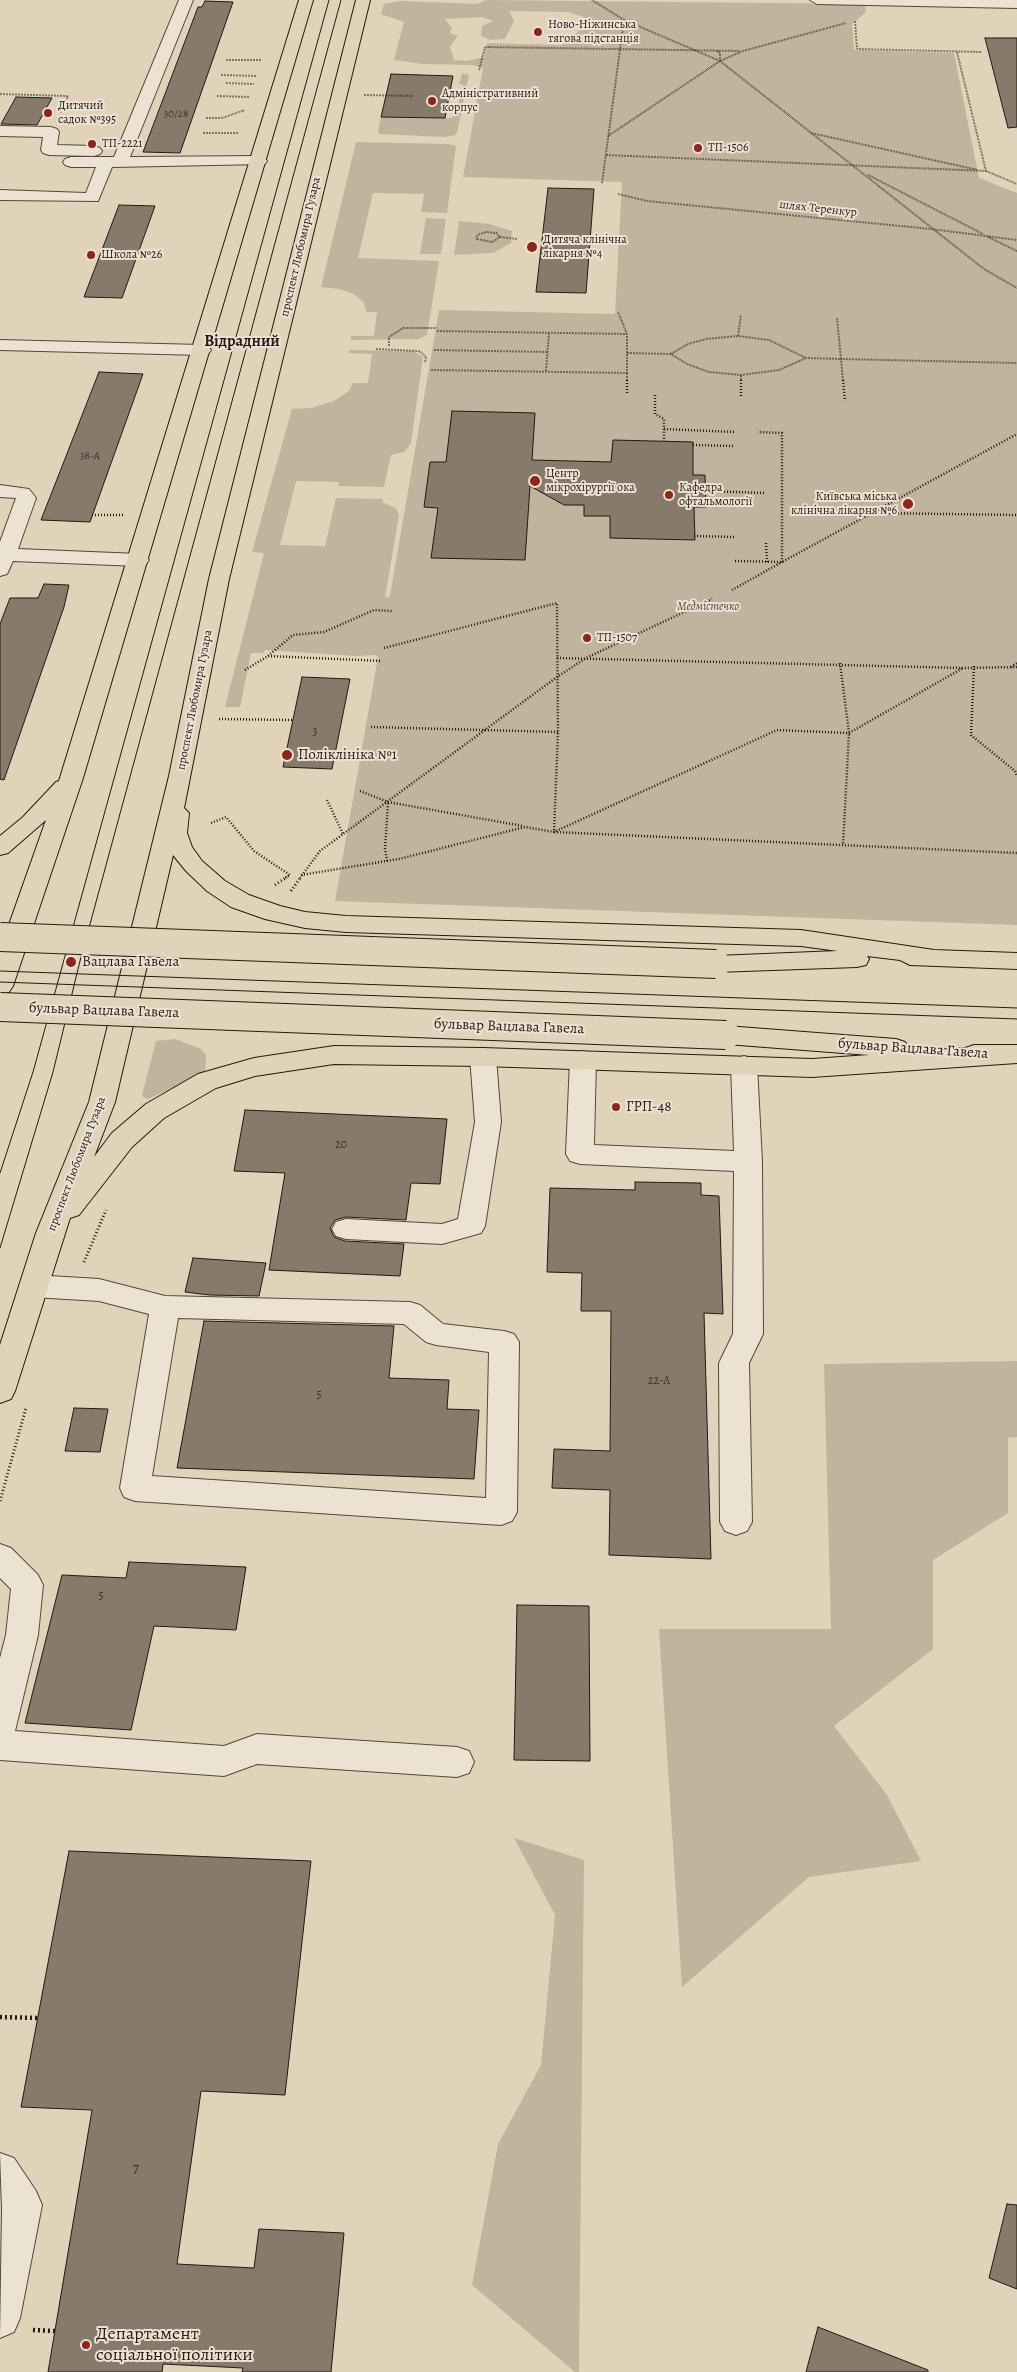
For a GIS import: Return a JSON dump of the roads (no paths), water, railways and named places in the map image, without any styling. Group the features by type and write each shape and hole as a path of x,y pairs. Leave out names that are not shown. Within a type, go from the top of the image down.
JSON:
{"main road":[{"name":"проспект Любомира Гузара","path":"0,1391 50,1233 102,1102 180,776 219,579 365,1"},
{"path":"0,986 72,778 139,560 259,161 302,2"},
{"path":"180,776 175,833 181,849 194,866 216,886 240,900 290,917 346,924 800,938 928,956 1017,961"},
{"path":"0,848 31,822 72,778"},
{"path":"0,937 716,964 928,956"},
{"name":"бульвар Вацлава Гавела","path":"0,1007 726,1035 1005,1055"},
{"path":"50,1233 122,1140 155,1111 218,1077 254,1066 334,1055 483,1057 812,1068 1005,1055"}],"street":[{"path":"0,195 92,198 117,158 186,0"},
{"path":"817,0 1017,2"},
{"path":"984,0 1017,2"},
{"path":"0,131 51,132 49,150 117,158 259,161"},
{"path":"71,162 117,158"},
{"path":"0,345 202,350"},
{"path":"0,491 17,492 24,494 26,498 3,563 139,560"},
{"path":"346,1228 442,1234 470,1226 488,1122 483,1057"},
{"path":"583,1060 580,1154 748,1162"},
{"path":"736,1522 734,1363 748,1334 748,1162 744,1065"},
{"path":"33,1286 100,1290 165,1307 410,1313 436,1334 504,1342 501,1512 135,1488 165,1307"},
{"path":"0,1556 27,1585 22,1635 0,1726"},
{"path":"0,1745 224,1761 257,1749 457,1762"},
{"path":"0,2172 22,2205 17,2324"}],"tram line":[{"path":"60,973 329,0"},
{"path":"77,974 341,0"},
{"path":"0,971 60,973"},
{"path":"57,984 60,973"},
{"path":"60,973 77,974"},
{"path":"74,985 77,974"},
{"path":"77,974 1017,1008"},
{"path":"0,982 57,984"},
{"path":"0,1173 33,1072 57,984"},
{"path":"57,984 74,985"},
{"path":"0,1248 53,1072 74,985"},
{"path":"74,985 1017,1019"}],"place":[{"name":"Ново-Ніжинська тягова підстанція","path":"538,32"},
{"name":"Адміністративний корпус","path":"432,101"},
{"name":"Дитячий садок №395","path":"48,113"},
{"name":"ТП-2221","path":"92,144"},
{"name":"ТП-1506","path":"698,148"},
{"name":"Дитяча клінічна лікарня №4","path":"532,247"},
{"name":"Школа №26","path":"91,255"},
{"name":"Центр мікрохірургії ока","path":"535,481"},
{"name":"Кафедра офтальмології","path":"669,495"},
{"name":"Київська міська клінічна лікарня №6","path":"908,504"},
{"name":"ТП-1507","path":"587,638"},
{"name":"Поліклініка №1","path":"287,755"},
{"name":"Вацлава Гавела","path":"71,962"},
{"name":"ГРП-48","path":"616,1107"},
{"name":"Департамент соціальної політики","path":"86,2345"}],"district":[{"name":"Відрадний","path":"242,342"}],"park label":[{"name":"Медмістечко","path":"708,607"}]}
